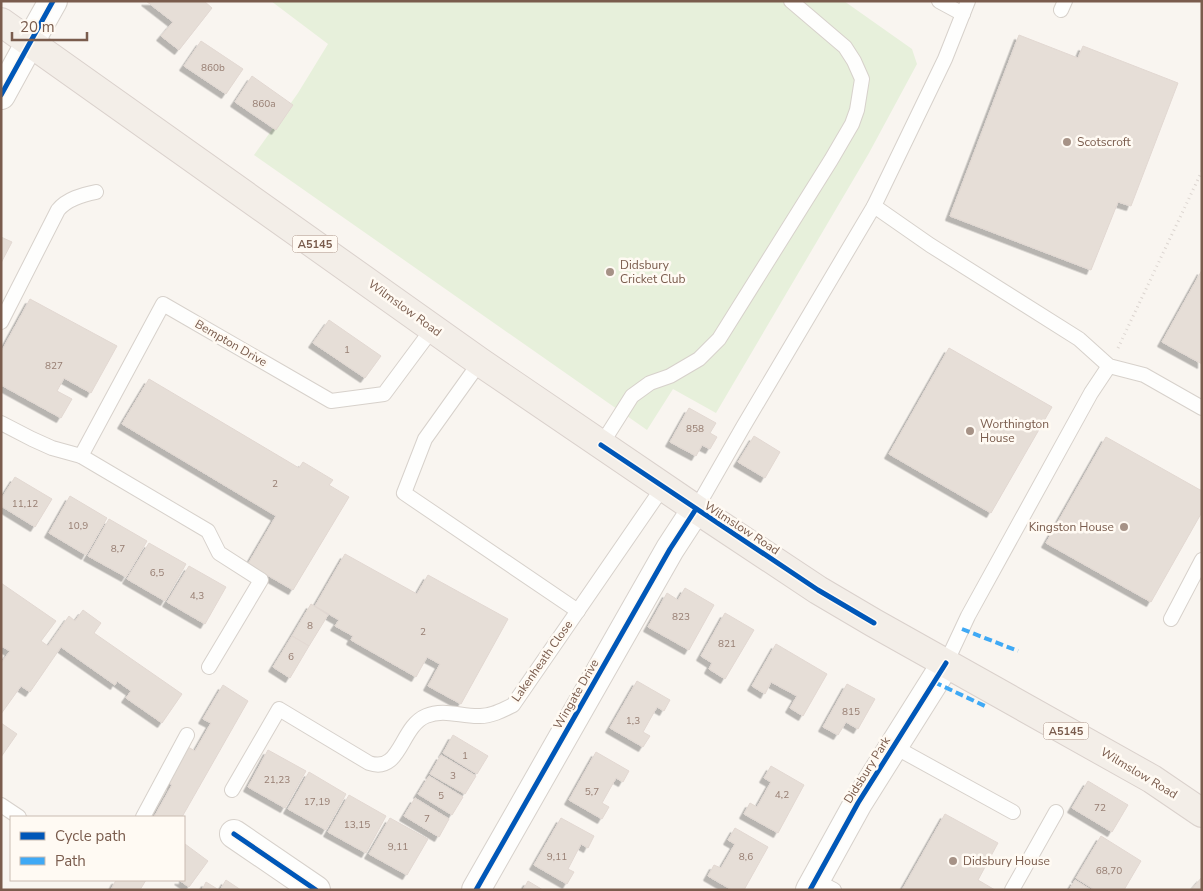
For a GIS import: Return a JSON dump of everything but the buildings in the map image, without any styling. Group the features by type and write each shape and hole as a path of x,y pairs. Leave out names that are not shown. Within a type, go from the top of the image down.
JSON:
{"main road":[{"name":"Wilmslow Road","path":"1,22 480,362 696,510 818,590 895,636 946,662 1152,779 1202,813"}],"street":[{"path":"1,95 53,1"},
{"name":"Wingate Drive","path":"476,890 670,549 696,510"},
{"name":"Didsbury Park","path":"820,886 858,803 946,662"},
{"path":"234,834 316,890"}],"lane":[{"path":"601,445 632,396 650,384 678,372 699,359 719,339 852,124 857,110 862,80 854,61 845,47 791,1"},
{"path":"696,510 874,206 945,59 966,8 939,1"},
{"path":"1,322 58,210 63,204 72,199 96,192"},
{"path":"874,206 930,245 1079,339 1109,366 1144,376 1202,408"},
{"name":"Bempton Drive","path":"81,456 163,304 331,401 384,394 433,328"},
{"path":"480,362 425,439 404,493 578,611"},
{"path":"946,662 968,616 1091,393 1109,366"},
{"path":"1,422 45,445 81,456 208,531 219,554 261,580 209,667"},
{"name":"Lakenheath Close","path":"232,790 279,709 369,763 376,765 384,764 391,760 413,724 427,716 444,712 481,716 500,712 513,705 663,487"},
{"path":"1171,619 1202,560"},
{"path":"143,816 187,735"},
{"path":"893,746 1013,812"},
{"path":"1,804 18,816"},
{"path":"1012,890 1056,812"}],"path":[{"path":"1109,366 1202,171"}],"green space":[{"name":"Didsbury Cricket Club","path":"271,1 844,1 912,49 917,64 869,153 716,413 673,389 647,430 254,155 298,93 328,44"}],"marked path":[{"path":"962,629 1018,651"},
{"path":"934,682 985,706"}],"cycle path":[{"path":"1,95 53,1"},
{"path":"601,445 818,590 874,623"},
{"path":"476,890 670,549 696,509"},
{"path":"810,890 858,803 946,663"},
{"path":"234,834 316,890"}],"place":[{"name":"Scotscroft","path":"1067,142"},
{"name":"Didsbury Cricket Club","path":"610,272"},
{"name":"Worthington House","path":"970,431"},
{"name":"Kingston House","path":"1124,527"},
{"name":"Didsbury House","path":"953,861"}]}
